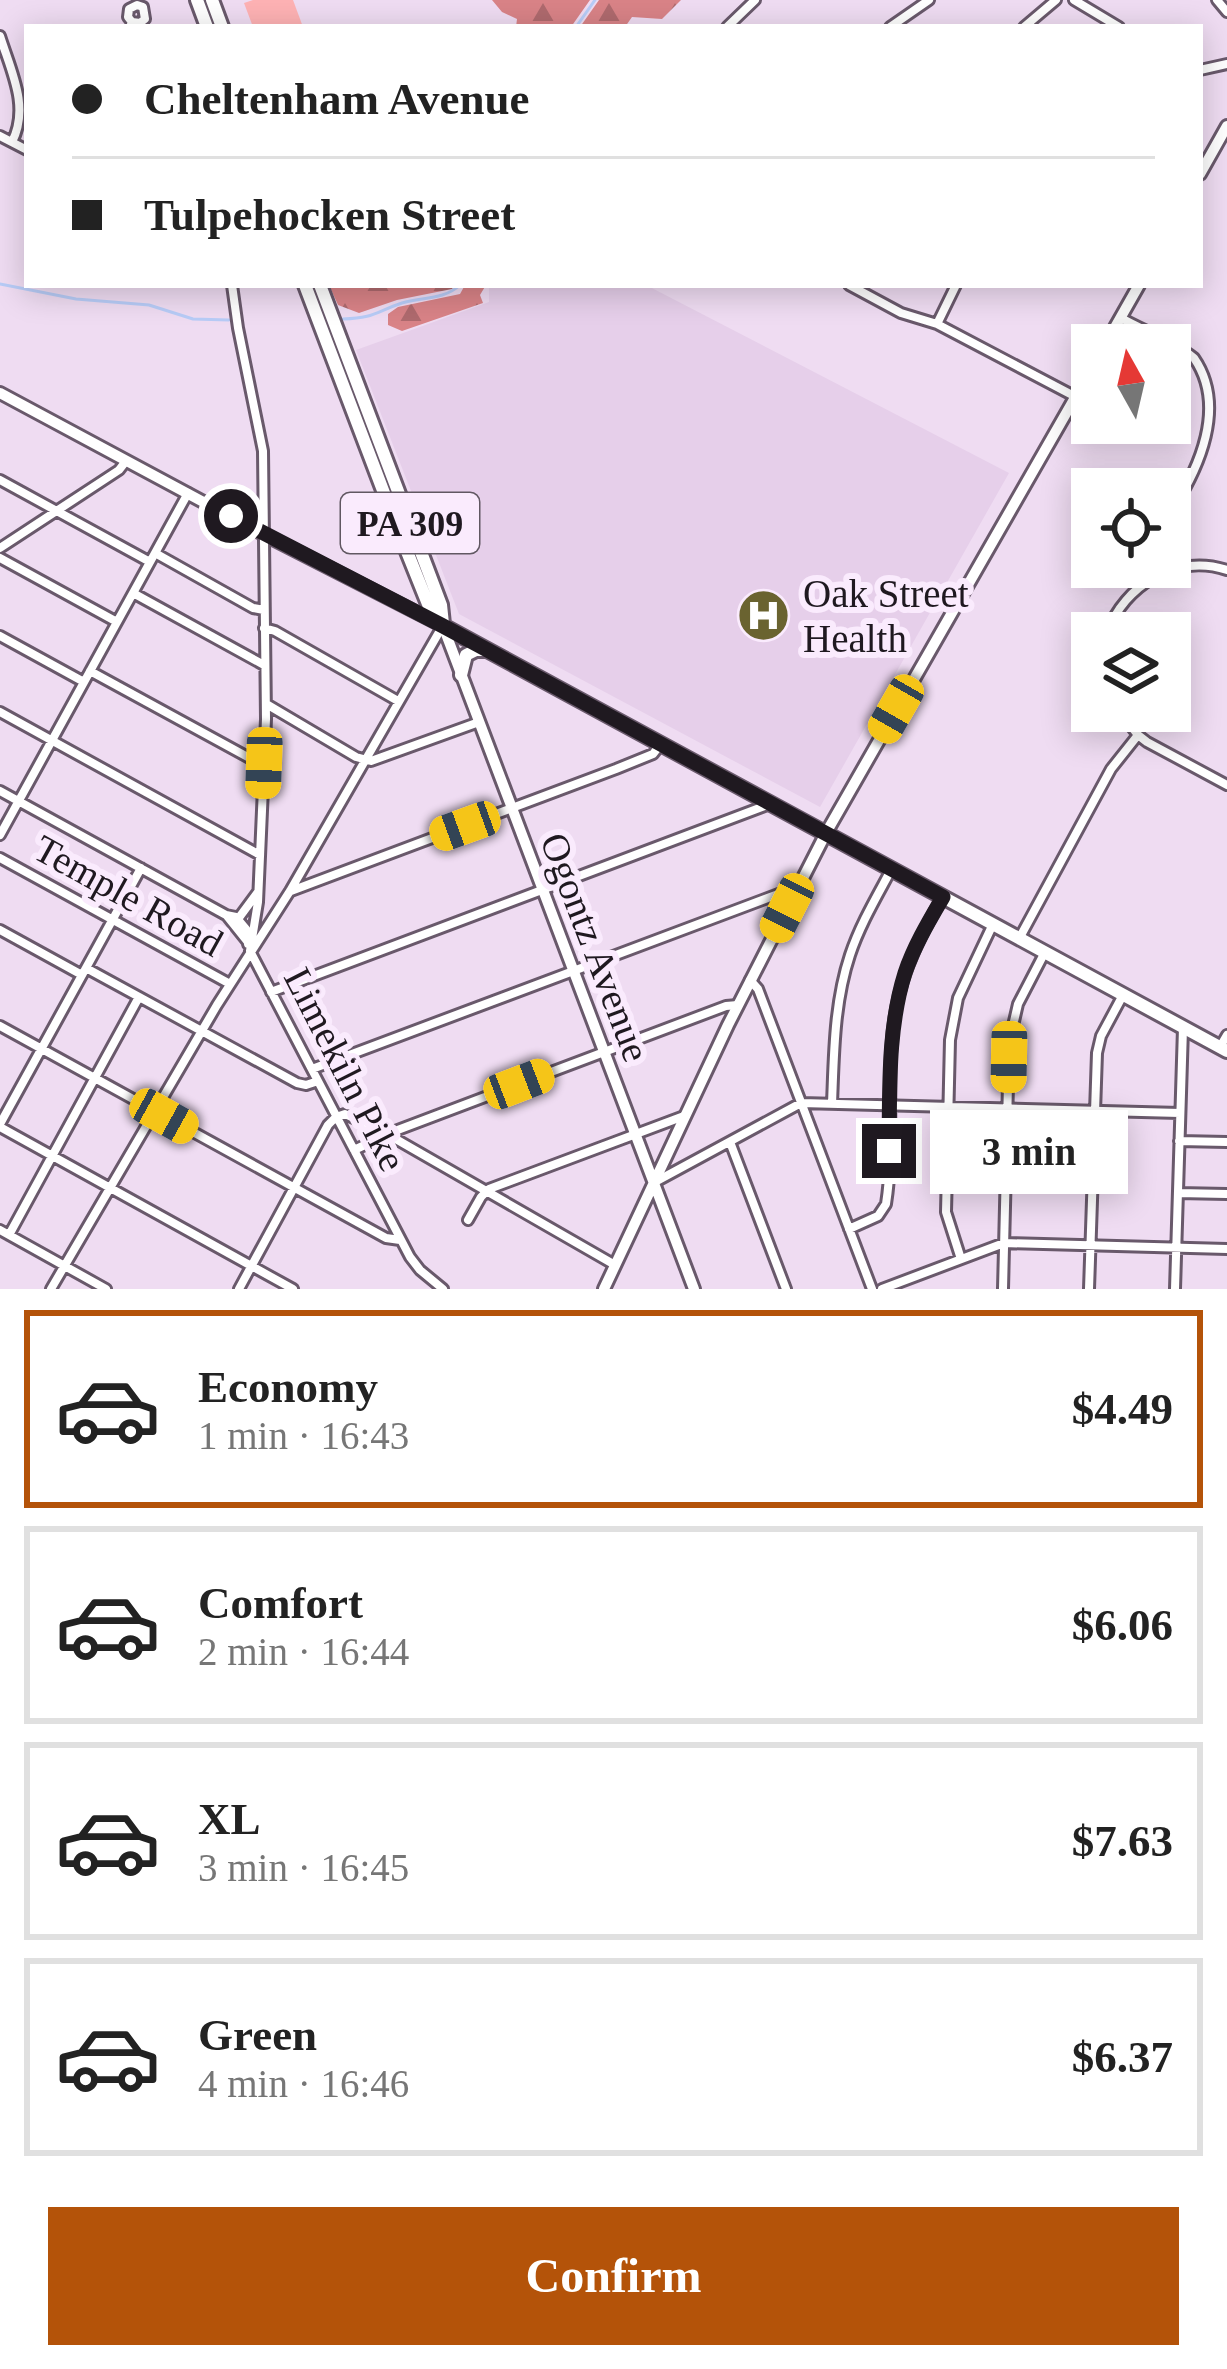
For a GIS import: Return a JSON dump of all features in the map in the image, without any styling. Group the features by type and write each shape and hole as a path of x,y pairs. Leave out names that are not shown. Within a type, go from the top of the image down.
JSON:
{"highway":[{"name":"Ogontz Avenue","path":"306,288 430,609 443,626"},
{"name":"Ogontz Avenue","path":"321,288 441,604 443,626"},
{"path":"443,626 1183,1028 1225,1044"},
{"path":"461,675 466,655 488,650"}],"main road":[{"path":"1203,169 1227,126"},
{"path":"1117,324 1137,288"},
{"path":"0,393 443,626"},
{"path":"604,1289 750,980 826,833 1071,406"},
{"name":"Ogontz Avenue","path":"443,626 694,1289"}],"street":[{"path":"730,24 755,0"},
{"path":"894,24 929,0"},
{"path":"1028,24 1056,0"},
{"path":"1074,0 1114,24"},
{"path":"1217,0 1227,12"},
{"path":"0,36 20,107 12,142"},
{"path":"0,136 24,148"},
{"name":"Limekiln Pike","path":"232,288 261,435 266,704 258,892 249,946 414,1264 436,1287"},
{"path":"854,288 902,314 937,324 1071,394"},
{"path":"937,324 955,288"},
{"path":"1120,318 1198,361 1219,400"},
{"path":"1191,481 1219,434"},
{"path":"0,548 126,461"},
{"path":"0,480 264,610"},
{"path":"0,835 188,493"},
{"path":"0,558 117,622"},
{"path":"1191,566 1227,570"},
{"path":"1116,612 1138,588"},
{"path":"133,593 265,666"},
{"path":"51,1289 249,946 290,891 443,626"},
{"path":"264,628 398,701"},
{"path":"0,636 84,682"},
{"path":"90,671 264,763"},
{"path":"266,704 365,760 382,759 479,722"},
{"path":"0,712 260,855"},
{"path":"1136,732 1227,784"},
{"path":"1019,938 1111,769 1138,735"},
{"path":"290,891 653,754 661,744"},
{"path":"0,791 238,919 246,929 249,946"},
{"path":"272,992 771,803"},
{"name":"Temple Road","path":"0,858 230,984"},
{"path":"141,868 0,1126 293,1289"},
{"path":"832,1104 836,1018 845,972 865,919 892,869"},
{"path":"312,1069 798,886"},
{"path":"238,919 258,892"},
{"path":"849,1229 878,1216 886,1204 897,1004 915,950 943,897"},
{"path":"226,915 249,946"},
{"path":"961,1259 946,1213 949,1055 958,998 993,924"},
{"path":"0,930 139,997 297,1083 318,1081"},
{"path":"1003,1289 1009,1042 1022,994 1045,952"},
{"path":"750,980 758,989 872,1289"},
{"path":"1089,1289 1098,1045 1123,994"},
{"path":"106,1289 4,1232 52,1156 139,997"},
{"path":"354,1150 738,1005"},
{"path":"0,1026 386,1238 401,1240"},
{"path":"1175,1289 1183,1028"},
{"path":"654,1183 801,1103 1180,1113"},
{"path":"238,1289 328,1125 337,1117 353,1116 387,1134 615,1265"},
{"path":"468,1220 486,1191 684,1116"},
{"path":"1179,1141 1227,1142"},
{"path":"730,1142 786,1289"},
{"path":"1178,1193 1227,1194"},
{"path":"882,1289 1004,1243 1227,1249"}],"shaded area":[{"path":"293,0 302,24 252,24 244,3"},
{"path":"489,288 652,288 1009,473 820,807 459,614 356,350 489,302"}],"green space":[{"path":"492,0 590,0 573,24 516,24 517,19"},
{"path":"599,0 681,0 662,19 632,17 627,24 582,24"},
{"path":"330,288 453,288 359,313 338,305"},
{"path":"463,288 484,288 480,295 483,303 402,331 388,325 388,314 398,307 460,294"}],"waterway":[{"path":"578,24 595,0"},
{"path":"0,284 76,299 149,305 193,319 229,320"},
{"path":"343,319 369,316 456,288"}],"place":[{"name":"Oak Street Health","path":"764,615"}],"route":[{"path":"231,516 943,897 905,972 897,1004 889,1151"}]}
